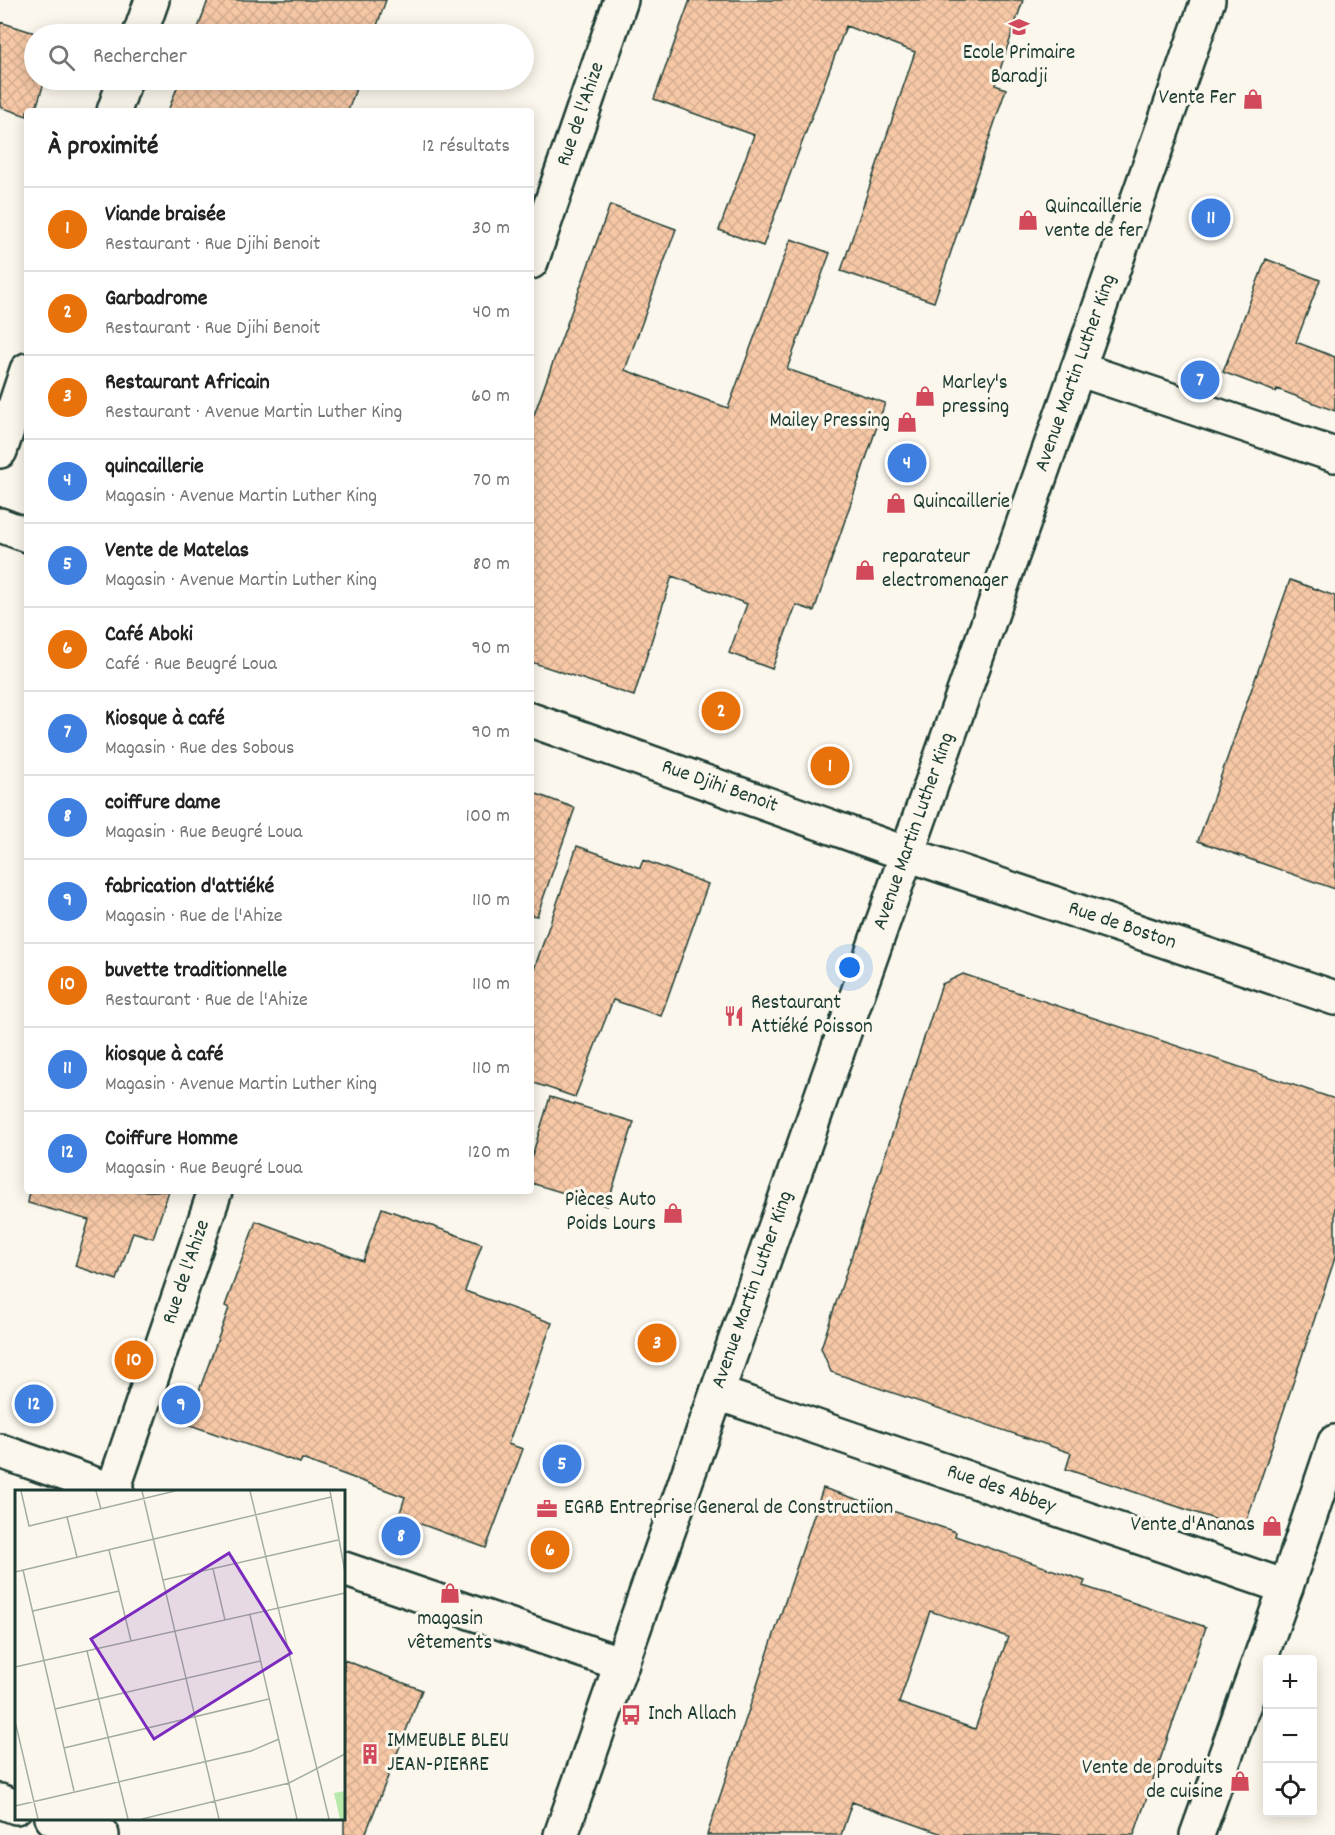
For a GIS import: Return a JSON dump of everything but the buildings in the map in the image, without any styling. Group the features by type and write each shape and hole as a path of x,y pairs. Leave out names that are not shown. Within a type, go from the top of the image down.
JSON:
{"street":[{"path":"144,24 152,0"},
{"name":"Rue de l'Ahize","path":"534,253 621,0"},
{"name":"Avenue Martin Luther King","path":"561,1835 1208,0"},
{"path":"115,108 121,90"},
{"path":"1078,369 1335,455"},
{"path":"0,451 24,379"},
{"path":"0,525 24,535"},
{"name":"Rue Djihi Benoit","path":"534,721 907,854"},
{"name":"Rue de Boston","path":"907,854 1335,998"},
{"name":"Rue de l'Ahize","path":"115,1490 214,1194"},
{"name":"Rue des Abbey","path":"717,1393 1286,1587"},
{"path":"1197,1835 1286,1587 1335,1442"},
{"path":"0,1451 112,1490"},
{"path":"345,1569 622,1664"},
{"path":"0,1801 15,1807"},
{"path":"58,1820 102,1835"}],"place":[{"name":"Ecole Primaire Baradji","path":"1019,27"},
{"name":"Vente Fer","path":"1253,99"},
{"name":"kiosque à café","path":"1211,218"},
{"name":"Quincaillerie vente de fer","path":"1028,220"},
{"name":"Kiosque à café","path":"1200,380"},
{"name":"Marley's pressing","path":"925,396"},
{"name":"Mailey Pressing","path":"907,422"},
{"name":"quincaillerie","path":"907,463"},
{"name":"Quincaillerie","path":"896,503"},
{"name":"reparateur electromenager","path":"865,570"},
{"name":"Garbadrome","path":"721,711"},
{"name":"Viande braisée","path":"830,766"},
{"name":"Restaurant Attiéké Poisson","path":"734,1016"},
{"name":"Pièces Auto Poids Lours","path":"673,1213"},
{"name":"Restaurant Africain","path":"657,1343"},
{"name":"buvette traditionnelle","path":"134,1360"},
{"name":"Coiffure Homme","path":"34,1404"},
{"name":"fabrication d'attiéké","path":"181,1405"},
{"name":"Vente de Matelas","path":"562,1464"},
{"name":"EGRB Entreprise General de Constructiion","path":"547,1509"},
{"name":"Vente d'Ananas","path":"1272,1526"},
{"name":"coiffure dame","path":"401,1536"},
{"name":"Café Aboki","path":"550,1550"},
{"name":"magasin vêtements","path":"450,1593"},
{"name":"Inch Allach","path":"631,1715"},
{"name":"IMMEUBLE BLEU JEAN-PIERRE","path":"370,1754"},
{"name":"Vente de produits de cuisine","path":"1240,1781"}]}
